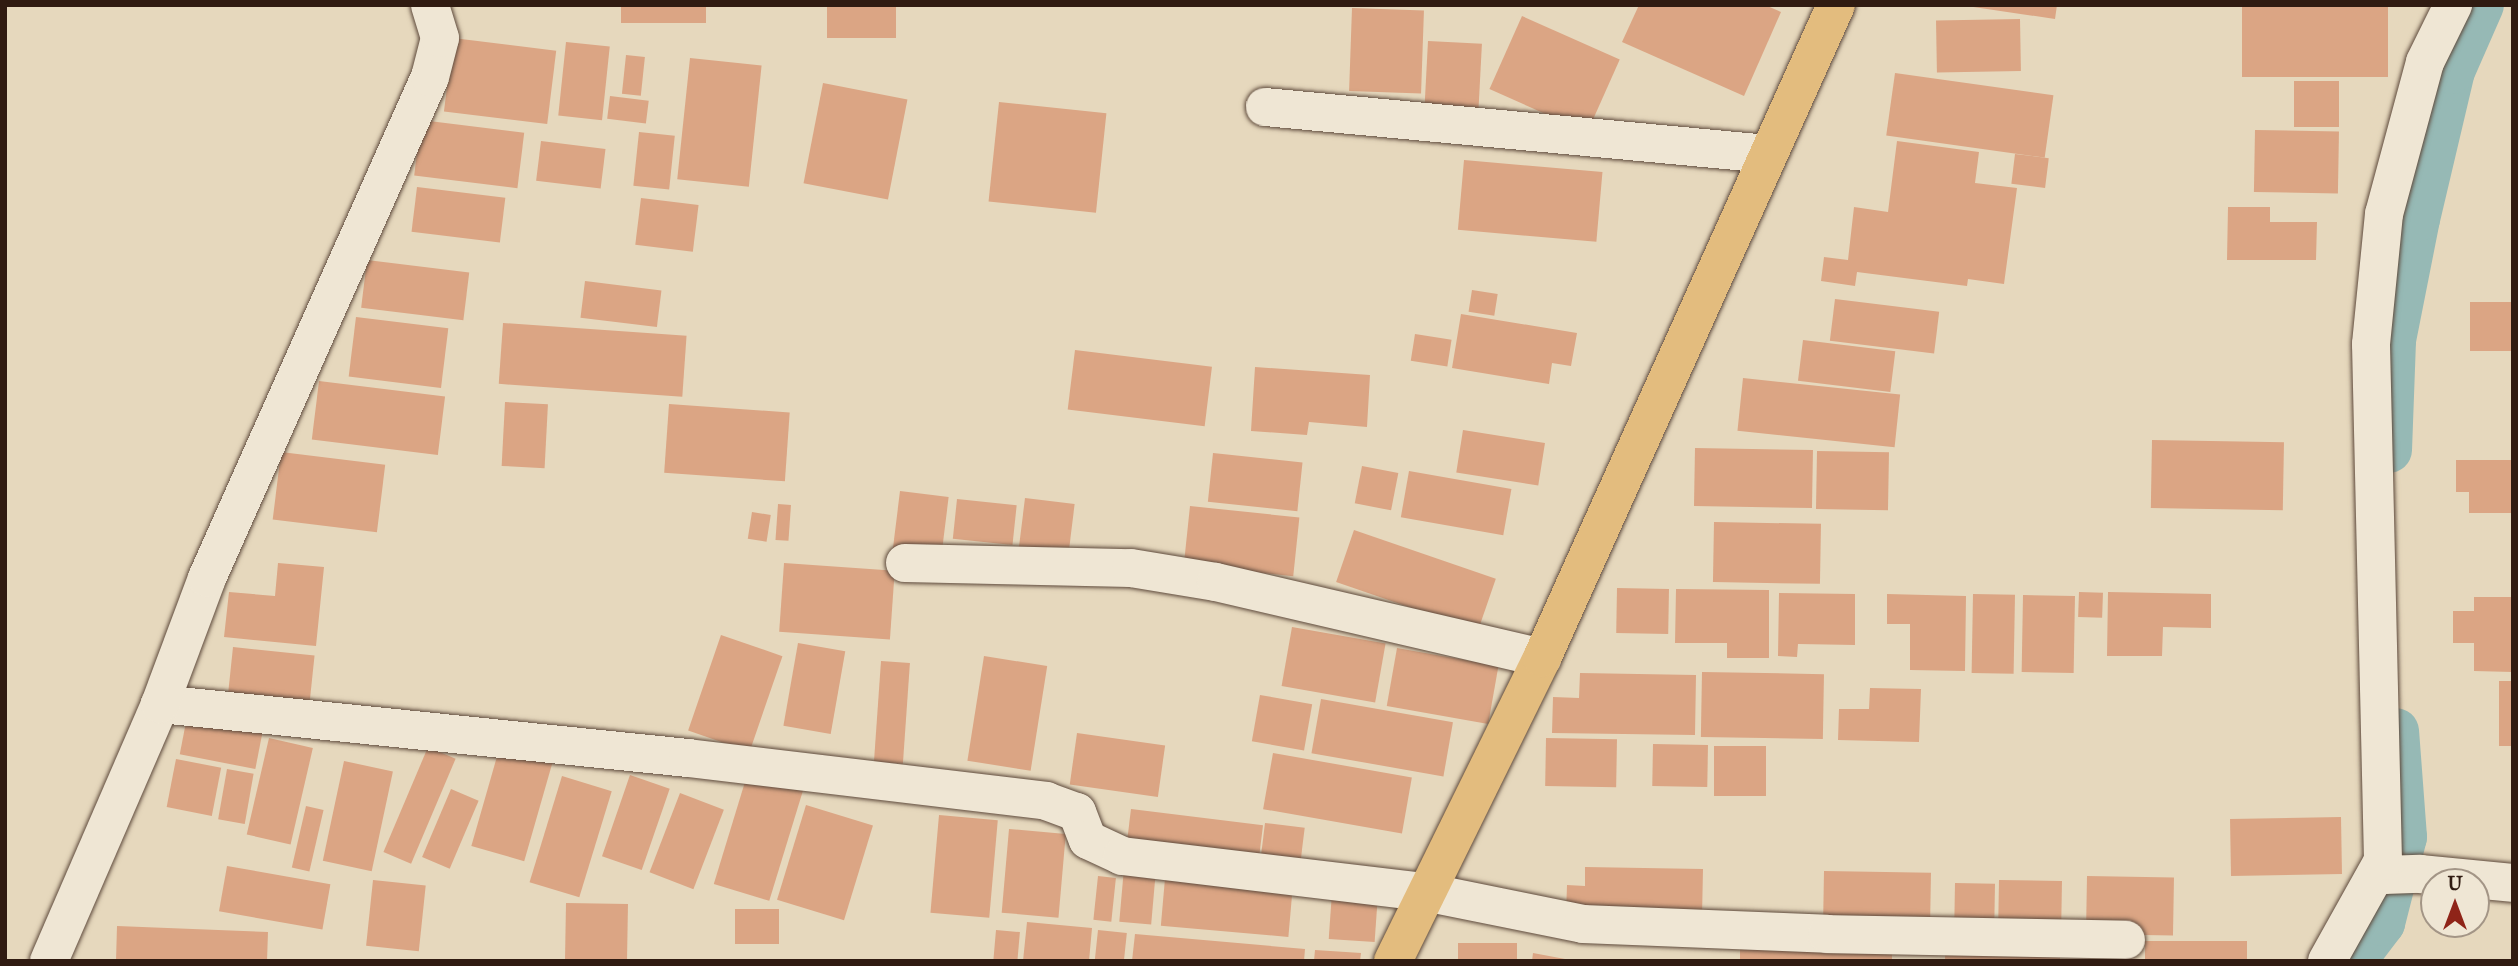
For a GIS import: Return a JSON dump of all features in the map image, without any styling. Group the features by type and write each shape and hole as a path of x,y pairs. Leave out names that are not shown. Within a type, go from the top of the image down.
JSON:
{"main road":[{"path":"1393,961 1424,892 1542,658 1836,5"}],"street":[{"path":"49,961 160,704 207,578 430,77 440,38 430,5"},
{"path":"2327,961 2396,870 2371,344 2384,214 2425,62 2453,5"},
{"path":"1265,107 1768,154"},
{"path":"905,563 1131,568 1216,582 1542,658"},
{"path":"160,704 688,758 1046,801 1077,812 1088,840 1122,856 1424,892 1583,924 1826,934 2126,940"},
{"path":"2396,870 2513,883"}],"building":[{"path":"621,5 706,5 706,23 621,23"},
{"path":"827,5 896,5 896,38 827,38"},
{"path":"1639,5 1765,5 1781,12 1744,96 1622,42"},
{"path":"1960,5 2057,5 2055,19"},
{"path":"2242,5 2388,5 2388,77 2242,77"},
{"path":"1352,8 1424,11 1421,93 1349,91"},
{"path":"1522,16 1620,60 1587,133 1489,89"},
{"path":"2020,19 2021,71 1937,72 1936,20"},
{"path":"453,38 556,51 547,124 444,111"},
{"path":"1428,41 1482,44 1478,112 1424,109"},
{"path":"566,42 610,47 602,120 558,116"},
{"path":"626,55 645,57 641,96 622,94"},
{"path":"690,58 762,66 749,187 677,179"},
{"path":"1895,73 2053,95 2045,158 1886,135"},
{"path":"2294,81 2339,81 2339,127 2294,127"},
{"path":"823,83 907,99 888,200 804,183"},
{"path":"610,96 649,101 646,124 607,119"},
{"path":"999,102 1106,113 1096,213 989,201"},
{"path":"421,120 524,133 517,188 414,176"},
{"path":"2255,130 2339,131 2338,193 2254,192"},
{"path":"639,132 675,136 669,189 633,186"},
{"path":"541,141 606,149 601,189 536,181"},
{"path":"1897,141 1979,152 1975,183 2017,188 2004,284 1968,279 1967,286 1857,272 1855,286 1821,281 1824,257 1848,260 1854,207 1888,212"},
{"path":"2015,154 2049,158 2045,188 2011,184"},
{"path":"1464,160 1602,172 1596,242 1458,230"},
{"path":"417,187 505,198 500,243 412,232"},
{"path":"641,198 699,205 693,252 635,245"},
{"path":"2228,207 2270,207 2270,222 2317,222 2316,260 2227,260"},
{"path":"367,260 469,273 463,320 361,308"},
{"path":"585,281 661,290 657,327 580,318"},
{"path":"1472,290 1498,294 1494,316 1469,312"},
{"path":"1835,299 1939,312 1934,353 1830,341"},
{"path":"2470,302 2513,302 2513,351 2470,351"},
{"path":"1461,314 1577,333 1571,366 1552,363 1549,384 1452,368"},
{"path":"356,317 448,328 441,388 349,377"},
{"path":"503,323 687,336 682,397 499,384"},
{"path":"1415,334 1452,340 1447,366 1411,361"},
{"path":"1803,340 1895,351 1890,392 1798,381"},
{"path":"1075,350 1212,367 1205,426 1068,410"},
{"path":"1255,367 1370,375 1367,427 1309,422 1307,435 1251,431"},
{"path":"1743,378 1900,395 1895,447 1737,431"},
{"path":"319,381 445,396 438,455 312,440"},
{"path":"505,402 548,404 545,468 502,466"},
{"path":"669,404 790,412 785,481 664,473"},
{"path":"1463,430 1545,443 1538,485 1456,472"},
{"path":"2152,440 2284,442 2283,510 2151,508"},
{"path":"1695,448 1813,450 1812,508 1694,506"},
{"path":"1817,451 1889,452 1888,510 1816,509"},
{"path":"281,452 385,465 377,532 273,519"},
{"path":"1213,453 1303,462 1297,511 1208,502"},
{"path":"2456,460 2513,460 2513,513 2469,513 2469,492 2456,492"},
{"path":"1362,466 1398,473 1391,510 1355,503"},
{"path":"1409,471 1511,489 1503,535 1401,517"},
{"path":"900,491 949,497 941,556 893,550"},
{"path":"1025,498 1075,504 1068,560 1018,554"},
{"path":"957,499 1017,505 1012,545 953,539"},
{"path":"778,504 791,505 788,541 775,540"},
{"path":"1190,506 1299,517 1293,576 1184,565"},
{"path":"752,512 771,515 767,542 748,539"},
{"path":"1714,522 1821,524 1820,584 1713,582"},
{"path":"1354,530 1496,579 1478,631 1336,582"},
{"path":"278,563 324,567 316,646 224,637 229,592 275,596"},
{"path":"784,563 895,571 890,640 779,632"},
{"path":"1617,588 1669,589 1668,634 1616,633"},
{"path":"1676,589 1769,590 1769,658 1727,658 1727,643 1675,643"},
{"path":"2079,592 2103,593 2102,618 2078,617"},
{"path":"2108,592 2211,594 2211,628 2163,627 2162,656 2107,656"},
{"path":"1779,593 1855,594 1855,645 1798,644 1797,657 1778,656"},
{"path":"1887,594 1966,596 1965,671 1910,670 1910,624 1887,624"},
{"path":"1973,594 2015,595 2014,674 1972,673"},
{"path":"2023,595 2075,596 2074,673 2022,672"},
{"path":"2474,597 2513,597 2513,672 2474,671 2474,643 2453,643 2453,611 2474,611"},
{"path":"1292,627 1386,643 1375,703 1282,686"},
{"path":"721,635 782,656 750,752 688,730"},
{"path":"798,643 845,651 831,734 783,726"},
{"path":"233,647 315,656 309,711 227,703"},
{"path":"1397,648 1498,666 1488,724 1387,706"},
{"path":"984,656 1047,666 1031,771 967,761"},
{"path":"881,661 910,663 903,764 874,762"},
{"path":"1702,672 1824,674 1823,739 1701,737"},
{"path":"1580,673 1696,675 1695,735 1552,733 1553,697 1579,698"},
{"path":"2499,681 2513,681 2513,746 2499,746"},
{"path":"1870,688 1921,689 1919,742 1838,740 1839,709 1869,709"},
{"path":"1260,695 1312,704 1304,750 1252,741"},
{"path":"1321,699 1453,722 1443,776 1311,753"},
{"path":"187,717 263,732 255,769 180,754"},
{"path":"1077,733 1165,745 1158,797 1070,784"},
{"path":"269,738 313,748 291,845 247,834"},
{"path":"1546,738 1617,739 1616,787 1545,786"},
{"path":"1653,744 1708,745 1707,787 1652,786"},
{"path":"500,746 553,761 524,861 471,846"},
{"path":"1714,746 1766,746 1766,796 1714,796"},
{"path":"428,747 456,759 411,864 383,852"},
{"path":"1273,753 1412,777 1402,834 1263,809"},
{"path":"176,759 221,768 212,816 167,807"},
{"path":"344,761 393,771 372,871 323,861"},
{"path":"227,769 254,774 245,824 218,819"},
{"path":"748,772 803,789 769,901 714,884"},
{"path":"630,775 670,789 642,870 602,856"},
{"path":"562,776 612,791 579,897 530,882"},
{"path":"451,789 479,801 450,869 422,857"},
{"path":"680,793 724,810 693,889 650,872"},
{"path":"806,805 873,825 844,920 777,900"},
{"path":"306,806 324,810 309,871 292,867"},
{"path":"1131,809 1263,825 1258,862 1126,846"},
{"path":"939,815 998,820 989,918 930,913"},
{"path":"2341,817 2342,874 2231,876 2230,819"},
{"path":"1265,823 1305,828 1300,870 1260,865"},
{"path":"1009,829 1066,834 1058,918 1002,913"},
{"path":"227,866 330,884 322,930 219,911"},
{"path":"1166,867 1294,878 1288,937 1161,926"},
{"path":"1585,867 1703,869 1702,917 1566,915 1567,885 1585,886"},
{"path":"1124,868 1156,871 1151,925 1119,922"},
{"path":"1824,871 1931,873 1930,919 1823,917"},
{"path":"1098,876 1116,878 1111,922 1093,920"},
{"path":"2087,876 2174,878 2173,936 2086,934"},
{"path":"373,880 426,886 419,951 366,946"},
{"path":"1999,880 2062,881 2061,933 1998,932"},
{"path":"1955,883 1995,884 1994,923 1954,922"},
{"path":"1332,892 1378,895 1375,942 1329,939"},
{"path":"566,903 628,904 627,961 565,961"},
{"path":"735,909 779,909 779,944 735,944"},
{"path":"1027,922 1092,928 1089,961 1023,961"},
{"path":"117,926 268,932 267,961 116,961"},
{"path":"996,930 1020,932 1017,961 993,961"},
{"path":"1098,930 1127,933 1124,961 1095,961"},
{"path":"1135,934 1305,949 1304,961 1132,961"},
{"path":"2145,941 2247,941 2247,961 2145,961"},
{"path":"1740,942 1892,946 1892,961 1740,961"},
{"path":"1458,943 1517,943 1517,961 1458,961"},
{"path":"1315,950 1361,953 1360,961 1314,961"},
{"path":"1945,951 2060,953 2060,961 1945,961"},
{"path":"1533,953 1565,959 1532,961"}],"waterway":[{"path":"2389,450 2393,340 2417,219 2452,71 2481,5"},
{"path":"2353,961 2382,923 2404,837 2396,731"}]}
